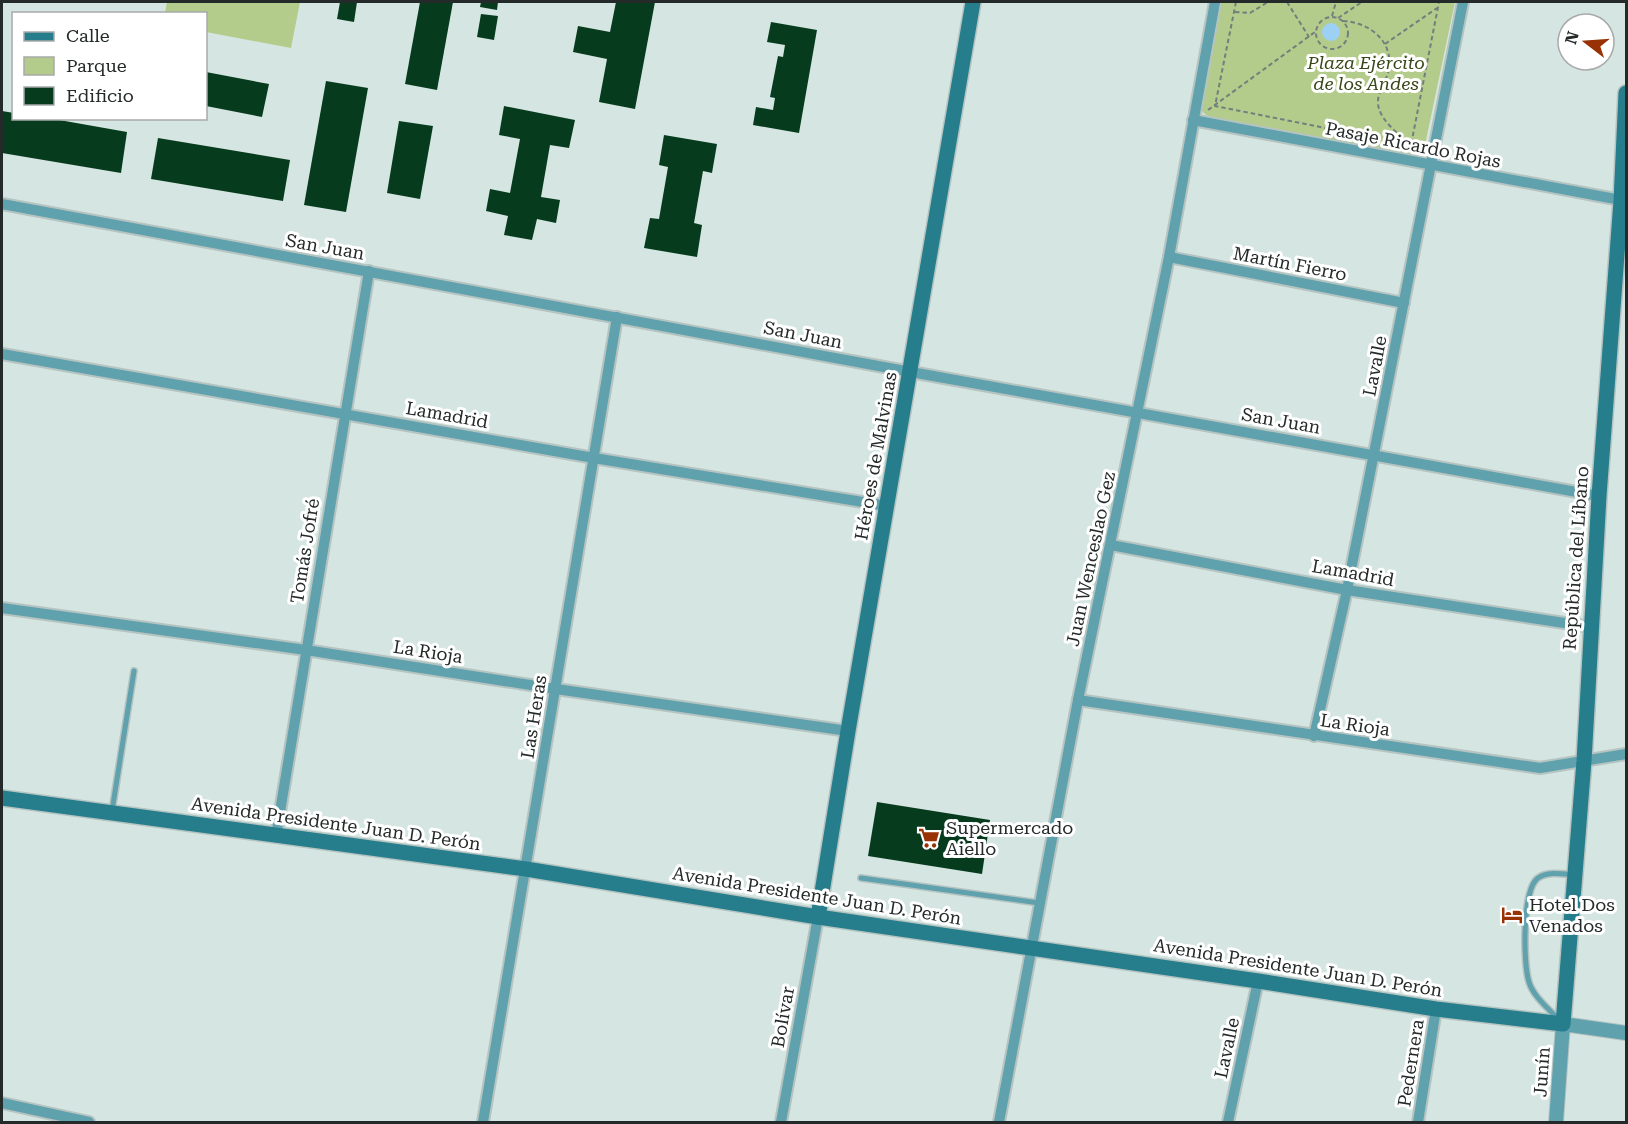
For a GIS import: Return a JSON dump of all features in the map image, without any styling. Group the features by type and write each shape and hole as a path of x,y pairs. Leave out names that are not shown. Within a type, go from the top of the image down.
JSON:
{"main road":[{"name":"Héroes de Malvinas","path":"818,917 973,2"},
{"name":"República del Líbano","path":"1563,1024 1584,761 1599,496 1624,201 1626,93"},
{"name":"Avenida Presidente Juan D. Perón","path":"2,798 526,869 818,917 1258,981 1436,1010 1563,1024"}],"street":[{"name":"Juan Wenceslao Gez","path":"999,1122 1078,700 1169,257 1215,2"},
{"name":"Lavalle","path":"1314,736 1347,590 1463,2"},
{"name":"Pasaje Ricardo Rojas","path":"1193,120 1624,201"},
{"name":"San Juan","path":"2,204 1599,496"},
{"name":"Martín Fierro","path":"1169,257 1404,303"},
{"name":"Tomás Jofré","path":"276,836 369,271"},
{"name":"Las Heras","path":"483,1122 617,317"},
{"name":"Lamadrid","path":"2,354 594,458 886,506"},
{"name":"Lamadrid","path":"1111,545 1347,590 1591,627"},
{"name":"La Rioja","path":"2,608 306,650 848,731"},
{"name":"La Rioja","path":"1078,700 1540,768 1626,754"},
{"name":"Bolívar","path":"781,1122 818,917"},
{"name":"Lavalle","path":"1228,1122 1258,981"},
{"name":"Pedernera","path":"1418,1122 1436,1010"},
{"name":"Avenida Presidente Juan D. Perón","path":"1563,1024 1626,1033"},
{"name":"Junín","path":"1556,1122 1563,1024"},
{"path":"2,1103 55,1119 89,1122"}],"lane":[{"path":"111,813 134,671"},
{"path":"1563,1024 1542,1002 1529,983 1526,962 1526,912 1534,882 1540,876 1575,875"},
{"path":"861,878 1039,903"}],"path":[{"path":"1215,106 1236,2"},
{"path":"1234,12 1250,13 1268,2"},
{"path":"1287,2 1309,37"},
{"path":"1332,16 1336,2"},
{"path":"1338,18 1362,2"},
{"path":"1411,145 1439,2"},
{"path":"1385,44 1438,8"},
{"path":"1193,120 1309,37 1321,21 1332,16 1369,27 1385,44 1390,65 1378,100 1379,107 1387,123 1431,165"},
{"path":"1315,32 1322,46 1329,49 1337,48 1348,36 1343,21"},
{"path":"1215,106 1411,145"}],"green space":[{"path":"167,2 300,2 291,48 207,32 207,12 165,12"},
{"name":"Plaza Ejército de los Andes","path":"1220,2 1455,2 1424,150 1417,155 1410,155 1205,115 1200,102"}],"water":[{"path":"1331,23 1337,26 1340,32 1337,38 1331,41 1325,38 1322,32 1325,26"}],"building":[{"path":"340,2 357,2 354,22 337,19"},
{"path":"420,2 453,2 437,90 405,84"},
{"path":"481,2 498,2 497,10 480,7"},
{"path":"616,2 655,2 635,109 599,102 607,59 573,52 578,26 610,32"},
{"path":"481,14 498,16 494,40 477,37"},
{"path":"771,22 817,30 799,133 753,125 756,107 773,110 775,98 770,97 778,56 783,57 785,45 767,42"},
{"path":"207,72 269,84 262,117 207,106"},
{"path":"326,81 368,88 346,212 304,205"},
{"path":"504,106 575,120 569,148 550,145 541,197 560,200 556,223 537,219 532,240 504,235 508,216 486,211 490,189 510,193 520,139 499,135"},
{"path":"2,111 12,113 12,120 59,120 127,132 121,173 2,153"},
{"path":"399,121 433,126 420,199 387,193"},
{"path":"664,135 717,144 712,173 703,171 694,223 702,225 697,257 644,248 650,218 659,219 668,167 659,165"},
{"path":"158,138 290,160 283,201 151,179"},
{"name":"Supermercado Aiello","path":"877,802 990,820 982,874 868,856"}],"place":[{"name":"Supermercado Aiello","path":"929,838"},
{"name":"Hotel Dos Venados","path":"1512,915"}]}
